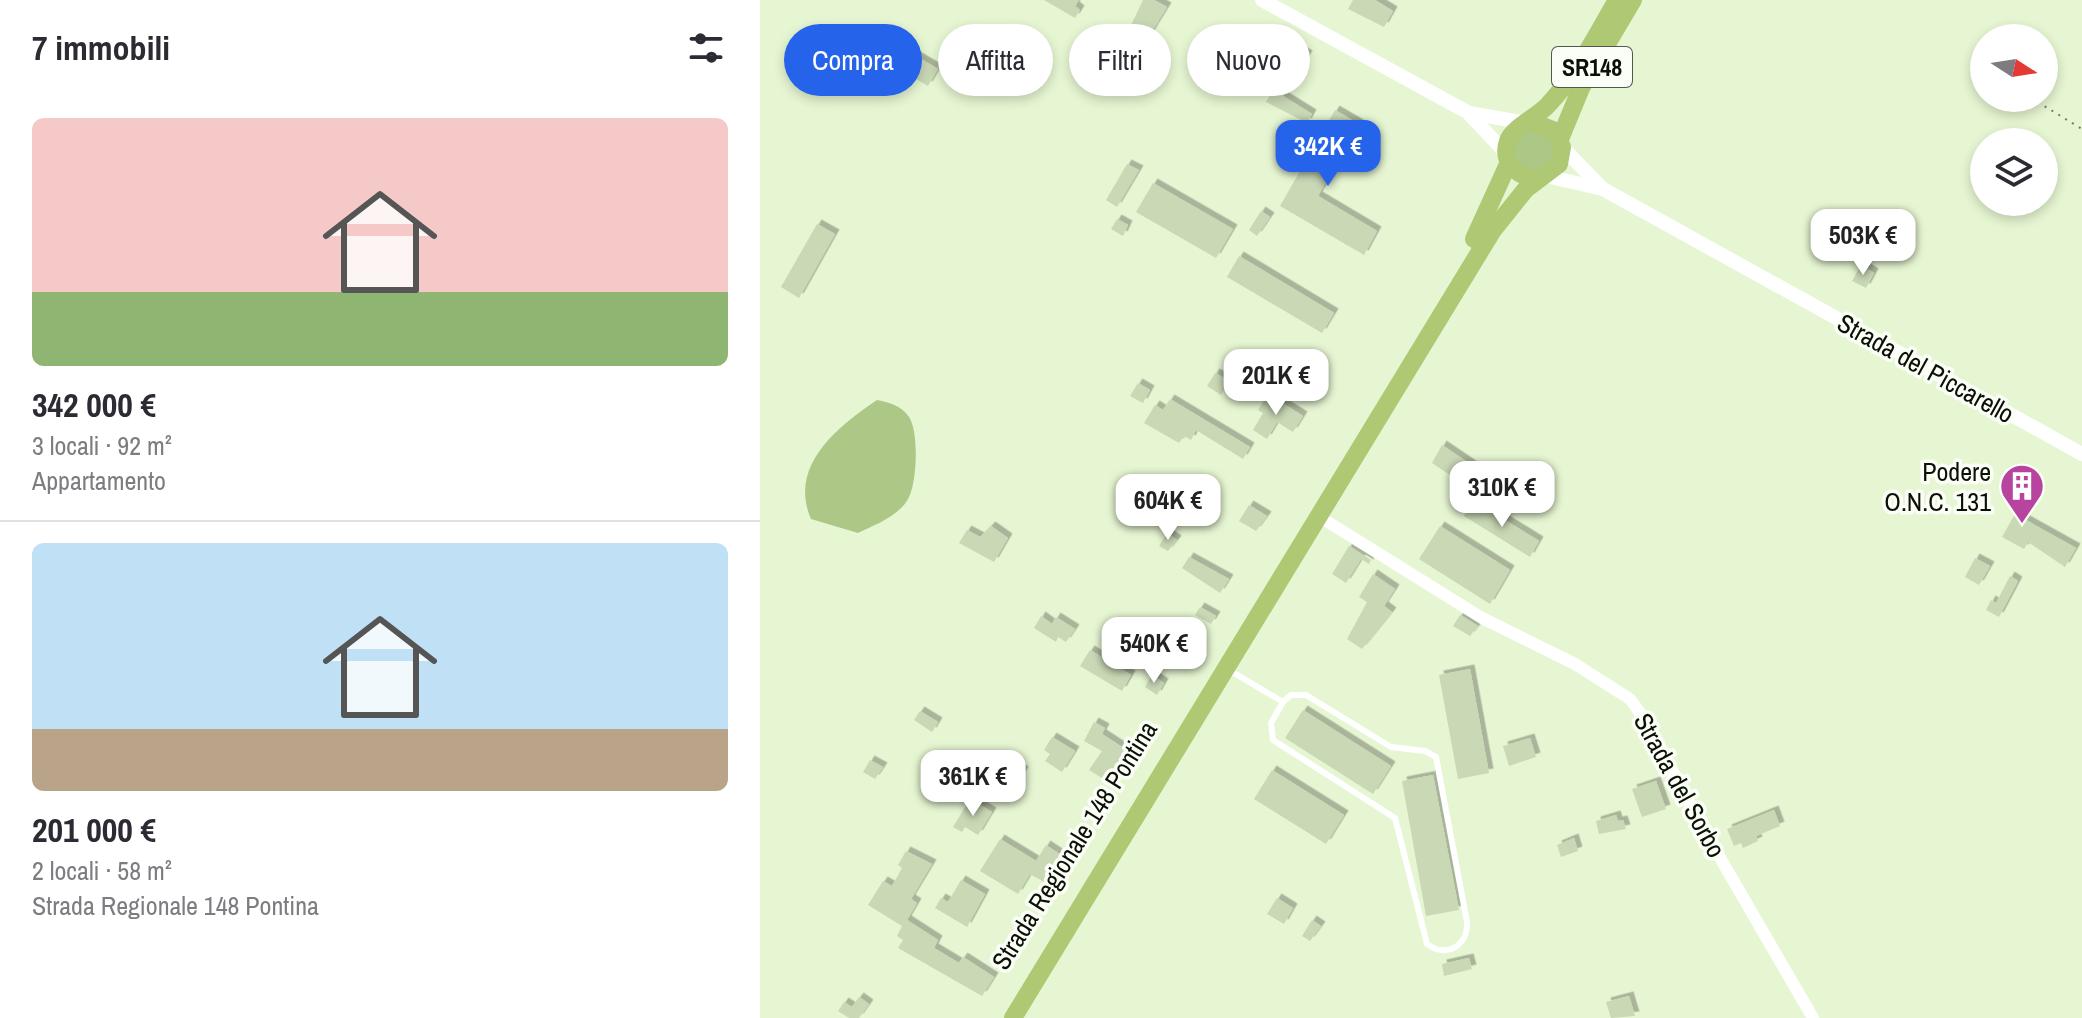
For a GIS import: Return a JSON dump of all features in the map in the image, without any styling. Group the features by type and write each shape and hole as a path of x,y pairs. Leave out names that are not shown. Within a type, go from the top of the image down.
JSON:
{"main road":[{"name":"Strada Regionale 148 Pontina","path":"998,1018 1480,229 1507,158 1510,136 1529,122 1566,83 1617,0"},
{"name":"Strada Regionale 148 Pontina","path":"1013,1018 1488,238 1508,209 1559,164 1561,143 1584,80 1633,0"},
{"name":"SR148","path":"1529,122 1549,126 1561,143"},
{"path":"1507,158 1520,175 1542,177"}],"street":[{"path":"1262,0 1469,113 1529,122"},
{"path":"1469,113 1507,158"},
{"name":"Strada del Piccarello","path":"1561,143 1603,189"},
{"name":"Strada del Piccarello","path":"1542,177 1603,189 2082,454"},
{"name":"Strada del Sorbo","path":"1320,517 1482,618 1568,660 1630,699 1646,721 1701,825 1813,1018"}],"lane":[{"path":"1226,668 1283,702"},
{"path":"1291,695 1306,695 1391,747 1425,751 1436,757 1467,922 1466,938 1460,946 1436,949 1425,939 1395,818 1273,740 1271,723 1283,702 1291,695"}],"path":[{"path":"2054,112 2082,129"}],"green space":[{"path":"1526,128 1549,132 1557,154 1544,171 1523,170 1511,146"},
{"path":"877,400 899,407 912,424 916,457 909,497 894,514 858,533 811,519 806,500 806,482 811,465 832,436"}],"building":[{"path":"1044,0 1079,0 1075,6 1080,10 1075,18"},
{"path":"1143,0 1154,0 1167,7 1157,24 1132,24"},
{"path":"1353,0 1375,0 1393,11 1384,27 1348,9"},
{"path":"922,60 938,69 928,86 922,82"},
{"path":"1270,96 1283,96 1312,114 1307,123 1266,102"},
{"path":"1335,110 1359,124 1318,196 1377,231 1364,255 1280,206"},
{"path":"1127,164 1139,170 1117,207 1106,200"},
{"path":"1153,183 1233,229 1216,258 1136,212"},
{"path":"1261,211 1270,217 1257,236 1249,230"},
{"path":"1117,219 1128,225 1123,236 1111,229"},
{"path":"817,224 835,234 799,298 781,287"},
{"path":"1239,256 1334,313 1322,333 1227,277"},
{"path":"1861,265 1874,273 1866,288 1852,281"},
{"path":"1215,373 1230,381 1221,395 1207,386"},
{"path":"1138,383 1150,390 1143,403 1130,396"},
{"path":"1268,394 1303,416 1293,432 1277,422 1267,439 1253,430 1263,413 1258,410"},
{"path":"1170,399 1250,447 1243,459 1196,430 1191,440 1184,436 1179,443 1144,423 1155,405 1163,410"},
{"path":"1442,445 1482,472 1472,490 1432,463"},
{"path":"1474,501 1539,541 1530,557 1464,516"},
{"path":"1249,505 1267,516 1256,531 1239,521"},
{"name":"Podere O.N.C. 131","path":"2015,514 2076,548 2065,567 2028,542 2024,549 2002,537"},
{"path":"991,526 1008,538 994,562 959,543 967,530 980,537"},
{"path":"1440,526 1510,570 1490,604 1419,559"},
{"path":"1167,533 1177,540 1168,551 1159,546"},
{"path":"1349,546 1371,560 1369,564 1361,559 1346,583 1332,574"},
{"path":"1189,557 1229,579 1220,593 1182,568"},
{"path":"1975,558 1990,566 1979,585 1965,577"},
{"path":"1373,574 1395,589 1384,606 1392,612 1362,649 1347,639 1367,602 1359,597"},
{"path":"2010,576 2018,581 1999,617 1986,610 1991,600 1996,603"},
{"path":"1200,607 1216,616 1211,624 1195,615"},
{"path":"1460,615 1478,626 1470,636 1453,626"},
{"path":"1041,616 1052,624 1056,617 1075,629 1066,642 1058,637 1056,642 1034,628"},
{"path":"1179,624 1194,634 1184,651 1168,641"},
{"path":"1090,650 1131,675 1122,691 1080,666"},
{"path":"1470,669 1489,773 1458,779 1439,675"},
{"path":"1152,675 1164,683 1157,695 1145,687"},
{"path":"1303,710 1391,766 1373,794 1285,738"},
{"path":"920,711 938,722 932,732 914,720"},
{"path":"1094,722 1105,728 1102,734 1125,749 1105,780 1089,770 1102,751 1084,741"},
{"path":"1052,737 1075,751 1062,772 1045,761 1050,754 1044,750"},
{"path":"1530,738 1536,757 1509,766 1503,746"},
{"path":"1001,757 1024,771 1010,795 986,780"},
{"path":"870,760 883,767 875,779 863,772"},
{"path":"1272,770 1344,815 1326,844 1254,799"},
{"path":"1433,775 1459,910 1426,916 1402,781"},
{"path":"1656,781 1666,809 1642,817 1632,789"},
{"path":"970,799 992,812 978,835 965,827 962,832 953,827"},
{"path":"1774,810 1780,826 1756,836 1758,841 1743,848 1741,843 1734,846 1727,829"},
{"path":"1616,815 1618,821 1623,820 1626,829 1599,834 1596,821"},
{"path":"1574,838 1578,851 1561,857 1557,845"},
{"path":"1000,839 1036,861 1046,845 1061,855 1044,882 1030,874 1018,894 980,871"},
{"path":"906,851 932,864 911,899 917,903 907,920 938,940 934,948 959,963 963,957 994,977 982,996 898,948 903,940 897,936 902,926 868,905 883,881 892,886 902,868 898,865"},
{"path":"961,880 985,894 967,927 935,908 941,898 948,902"},
{"path":"1277,898 1293,908 1284,924 1267,914"},
{"path":"1312,920 1321,926 1310,941 1302,936"},
{"path":"1469,958 1472,969 1444,976 1442,964"},
{"path":"1629,996 1635,1016 1611,1018 1606,1002"},
{"path":"859,997 869,1004 859,1018 849,1018 838,1011 844,1002 852,1007"}],"place":[{"name":"Podere O.N.C. 131","path":"2022,525"}]}
